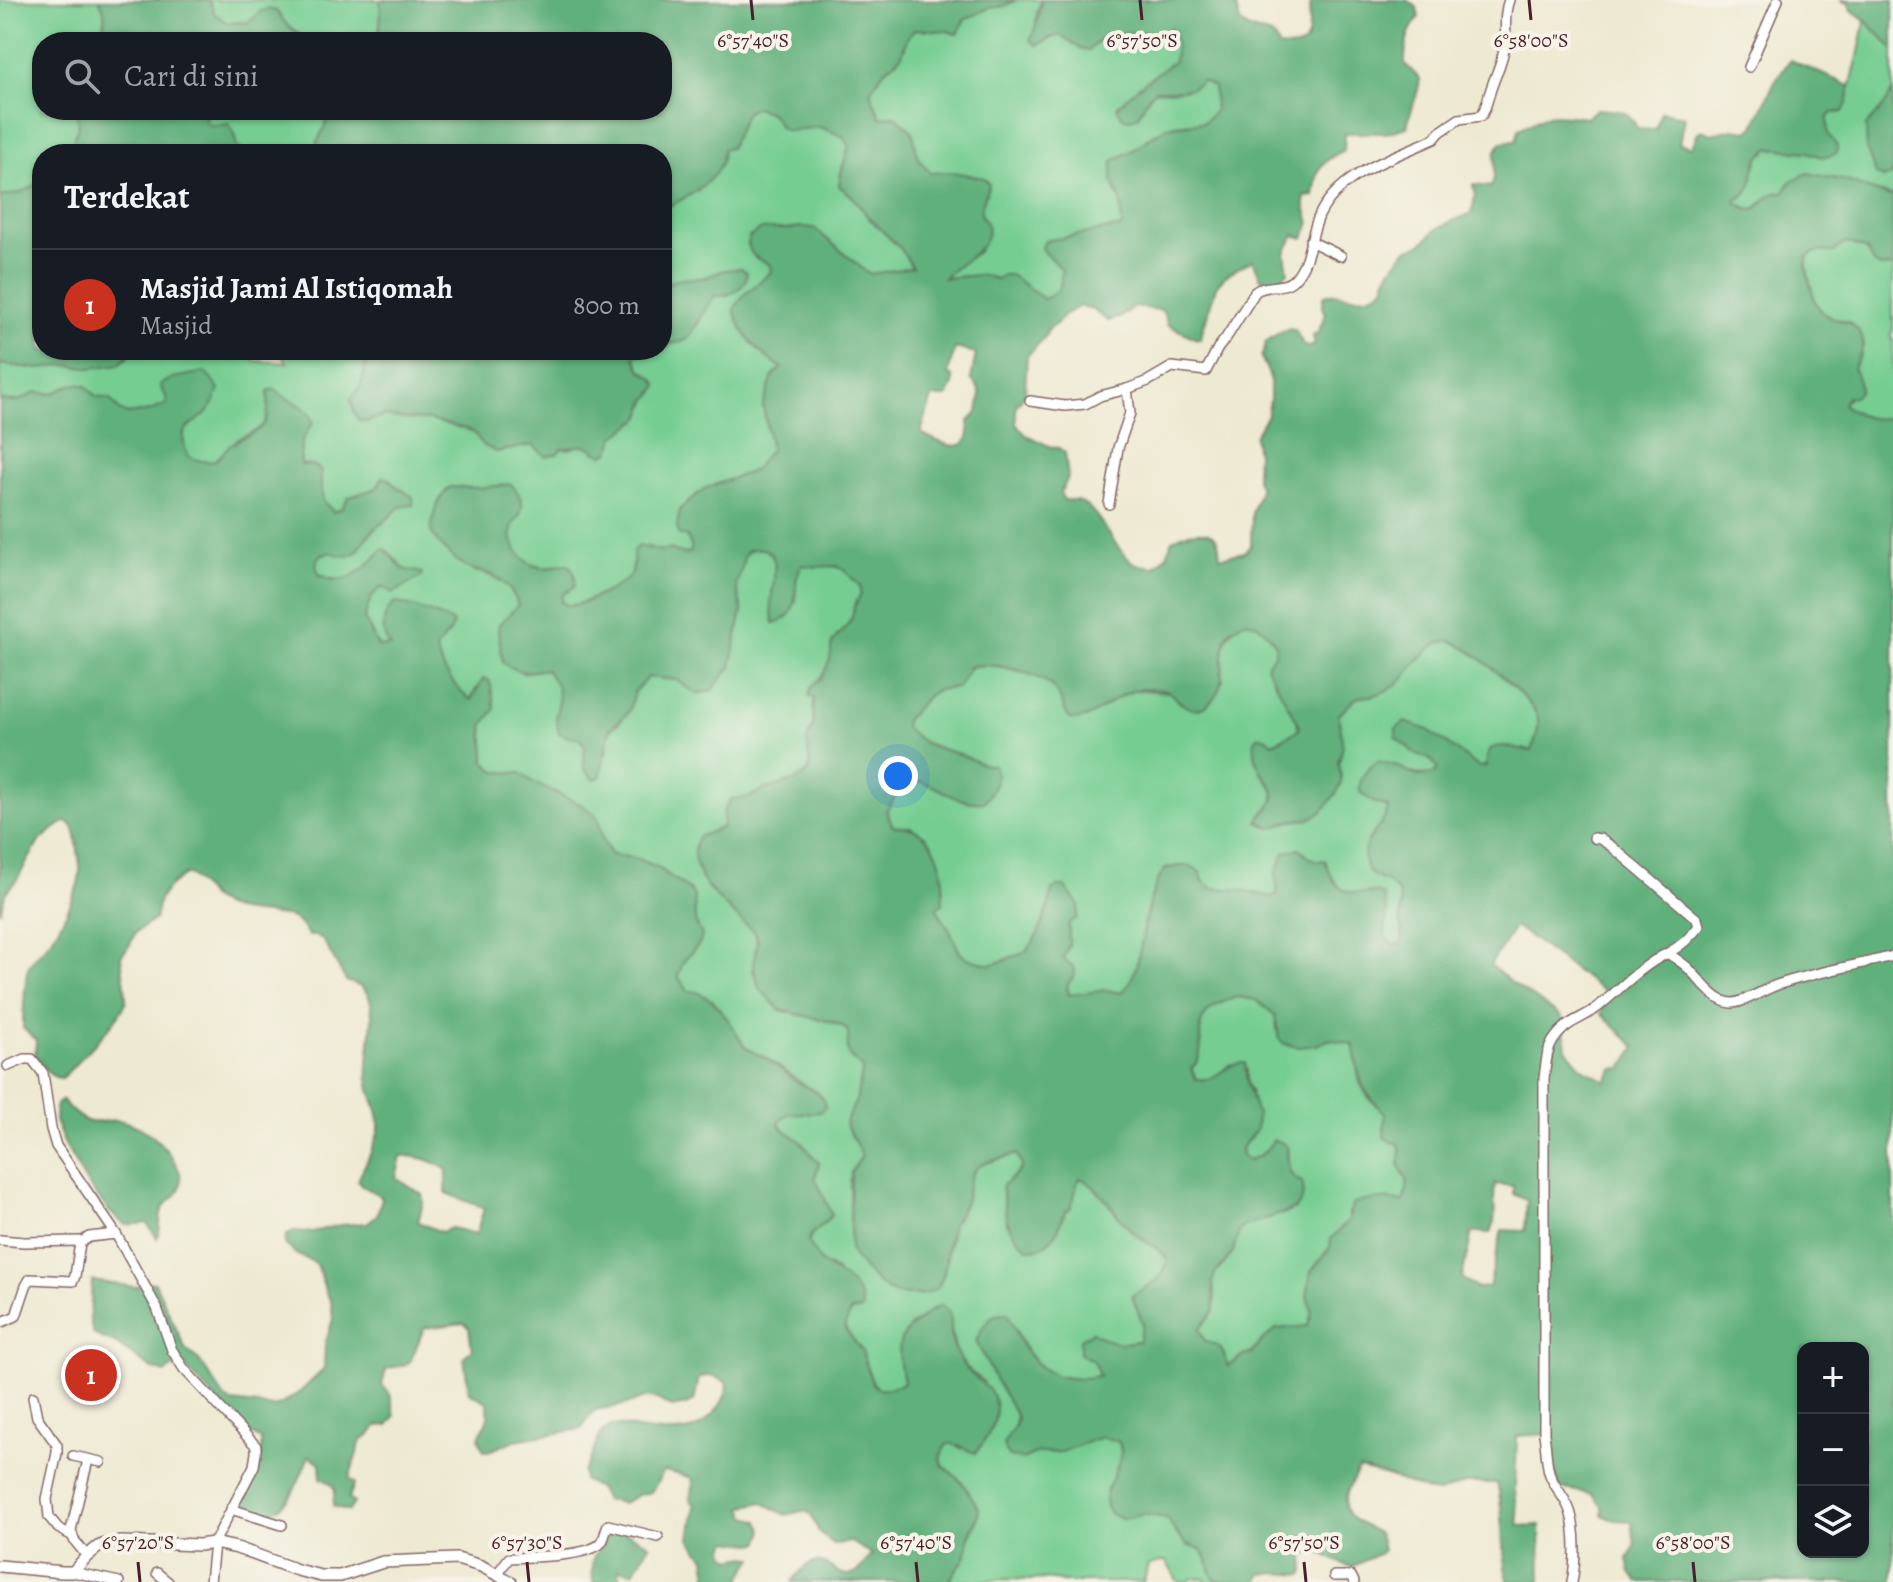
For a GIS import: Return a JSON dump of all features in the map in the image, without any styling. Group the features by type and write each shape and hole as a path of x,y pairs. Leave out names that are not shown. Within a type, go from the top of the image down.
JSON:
{"street":[{"path":"1030,401 1065,406 1085,404 1148,381 1172,367 1206,371 1255,292 1290,283 1297,276 1304,264 1321,211 1344,185 1365,170 1434,139 1459,119 1481,116 1502,59 1506,34 1504,14 1509,0"},
{"path":"1749,67 1778,0"},
{"path":"1310,241 1341,256"},
{"path":"1109,504 1118,448 1130,413 1127,389"},
{"path":"1572,1582 1572,1525 1568,1505 1548,1469 1544,1434 1544,1078 1547,1058 1552,1043 1570,1022 1589,1013 1654,960 1676,948 1699,926 1697,919 1611,846 1594,838"},
{"path":"1668,953 1688,967 1717,997 1731,1003 1743,1001 1791,980 1893,956"},
{"path":"8,1066 32,1059 43,1073 56,1146 116,1234 157,1308 172,1350 206,1394 256,1446 254,1466 214,1543 210,1582"},
{"path":"0,1240 82,1241 99,1235 116,1234"},
{"path":"0,1323 16,1316 30,1279 73,1281 82,1241"},
{"path":"33,1397 37,1417 57,1445 47,1499 49,1517 58,1528 71,1535 87,1556"},
{"path":"73,1456 101,1462"},
{"path":"71,1535 88,1460"},
{"path":"231,1509 282,1525"},
{"path":"497,1574 509,1558 566,1555 595,1546 602,1541 608,1525 658,1537"},
{"path":"73,1572 98,1547 122,1542 214,1543 329,1577 383,1562 457,1559 473,1562 511,1582"},
{"path":"0,1566 43,1576 73,1572 119,1582"},
{"path":"157,1573 168,1582"},
{"path":"1334,1576 1351,1576 1354,1582"}],"green space":[{"path":"0,0 99,0 105,15 102,32 32,32 32,120 78,120 78,126 72,144 32,144 32,188 0,197"},
{"path":"99,0 209,0 214,13 227,23 249,22 268,9 276,11 296,32 102,32 105,15"},
{"path":"209,0 380,0 381,15 379,32 297,32 276,11 249,22 226,23 214,13"},
{"path":"380,0 1016,0 964,20 958,34 914,29 906,40 902,55 884,71 870,91 880,117 896,116 913,132 917,156 930,173 953,172 984,178 989,184 981,208 987,225 984,243 944,278 981,275 996,279 1011,275 1044,299 1059,289 1062,270 1042,248 1045,241 1122,227 1121,200 1112,180 1113,161 1166,127 1204,122 1215,111 1214,87 1202,81 1186,90 1155,90 1138,116 1123,118 1117,107 1174,61 1174,30 1170,28 1166,36 1158,37 1144,32 1106,34 1089,50 1081,49 1061,35 1037,45 1030,40 1042,0 1234,0 1240,22 1252,30 1271,35 1278,47 1292,48 1306,42 1312,0 1406,0 1417,7 1419,17 1408,39 1405,64 1420,79 1407,127 1386,133 1345,133 1344,150 1320,167 1314,196 1304,197 1310,223 1304,238 1294,235 1285,253 1288,272 1279,280 1261,279 1253,260 1228,275 1216,287 1200,339 1168,325 1162,310 1133,307 1121,317 1108,321 1091,309 1080,306 1048,329 1045,337 1027,356 1025,394 1016,406 1016,424 1026,435 1065,453 1068,478 1060,493 1064,500 1085,505 1128,558 1137,564 1154,567 1166,556 1171,541 1187,534 1211,534 1219,544 1220,557 1245,552 1251,545 1252,512 1260,489 1256,479 1254,436 1267,415 1270,399 1269,374 1261,357 1266,342 1291,329 1295,330 1304,346 1315,345 1313,335 1318,333 1326,314 1323,296 1358,297 1382,289 1387,276 1405,251 1422,243 1438,228 1472,213 1473,185 1491,187 1498,147 1502,142 1516,141 1519,129 1552,115 1587,118 1596,109 1621,111 1637,128 1656,129 1661,112 1684,116 1679,144 1692,147 1698,132 1702,130 1711,134 1733,129 1748,131 1754,126 1775,81 1790,60 1850,86 1843,112 1832,113 1827,118 1828,134 1837,146 1837,153 1822,157 1808,152 1771,148 1760,156 1751,184 1736,201 1751,210 1755,209 1772,194 1784,192 1791,181 1808,173 1847,181 1893,196 1893,266 1880,267 1867,250 1845,243 1834,252 1811,254 1806,262 1812,292 1820,310 1856,328 1862,338 1861,351 1853,368 1860,390 1855,396 1847,397 1843,404 1866,417 1893,417 1893,1582 1638,1582 1631,1573 1628,1559 1635,1546 1632,1521 1602,1515 1602,1507 1593,1494 1560,1488 1551,1459 1549,1434 1517,1436 1515,1491 1519,1526 1540,1525 1541,1582 1508,1582 1497,1483 1465,1483 1439,1493 1359,1469 1347,1493 1345,1506 1354,1519 1379,1534 1383,1550 1380,1553 1352,1567 1315,1551 1304,1556 1305,1572 1302,1575 1262,1574 1257,1582 1222,1582 1213,1577 1200,1549 1185,1543 1166,1518 1144,1514 1122,1519 1110,1513 1106,1497 1120,1458 1118,1441 1101,1437 1061,1452 1038,1453 1023,1459 1009,1457 1003,1444 1017,1417 976,1341 983,1327 992,1316 1007,1313 1028,1354 1045,1370 1064,1377 1099,1376 1094,1361 1080,1354 1080,1339 1092,1332 1115,1342 1139,1341 1143,1324 1132,1296 1160,1276 1167,1258 1131,1230 1101,1194 1080,1178 1070,1209 1065,1211 1051,1239 1033,1249 1023,1244 1009,1225 1002,1186 1022,1166 1017,1154 984,1163 973,1173 964,1204 952,1226 943,1277 938,1286 917,1295 898,1294 877,1283 850,1249 851,1172 861,1154 845,1123 856,1101 863,1068 848,1053 849,1033 837,1023 780,1010 759,988 753,964 758,940 755,933 711,891 696,865 694,851 698,837 723,827 723,812 731,799 749,797 797,780 809,771 807,740 813,726 814,698 809,696 811,688 823,676 834,640 850,622 861,594 860,586 838,566 802,565 796,581 794,606 784,619 774,623 771,603 773,557 769,551 749,550 744,556 736,585 742,610 731,667 711,691 696,694 677,680 648,677 634,692 626,715 610,728 600,777 593,779 584,769 585,746 581,739 559,733 557,686 546,669 523,672 503,663 499,624 518,605 514,595 497,578 457,561 431,532 436,508 450,487 481,488 511,484 522,504 512,528 515,548 524,560 537,567 568,564 574,574 575,586 562,595 561,602 569,605 594,598 626,580 633,570 633,551 639,546 691,553 687,537 679,535 677,527 680,509 704,489 753,471 771,449 763,406 773,376 782,368 752,343 734,309 743,296 771,272 770,264 756,258 751,252 749,237 762,229 814,228 871,274 912,267 901,249 839,186 849,146 843,136 820,127 787,131 780,127 772,114 756,107 746,112 730,148 723,149 720,165 709,181 672,204 672,144 317,144 327,120 672,120 672,32 379,32","holes":["955,348 976,353 971,379 980,398 978,413 969,421 966,441 955,446 921,433 932,397 947,397 953,385 953,377 948,374","1247,621 1261,627 1276,645 1275,653 1266,666 1299,730 1273,743 1259,736 1254,742 1258,764 1274,792 1270,807 1258,821 1271,828 1293,820 1310,819 1323,811 1341,783 1338,761 1343,747 1339,715 1357,698 1393,687 1426,653 1441,643 1457,643 1482,660 1523,697 1537,715 1538,729 1532,751 1492,748 1486,766 1479,767 1428,730 1405,722 1396,729 1396,737 1413,752 1429,758 1438,768 1434,774 1419,776 1378,761 1364,774 1360,792 1373,802 1388,807 1364,854 1367,869 1375,877 1389,883 1399,895 1403,934 1399,946 1385,936 1387,912 1383,895 1342,889 1325,860 1314,860 1299,848 1285,852 1276,874 1278,894 1271,897 1212,888 1189,865 1166,868 1151,898 1135,970 1121,993 1107,990 1069,995 1067,986 1075,975 1074,967 1063,959 1069,945 1069,923 1077,918 1079,905 1065,887 1052,891 1038,934 1024,953 994,964 966,958 960,953 936,908 943,904 941,868 936,852 921,833 908,827 893,826 886,811 895,797 897,782 922,782 961,799 984,802 995,785 996,771 994,765 982,764 923,742 905,728 905,720 927,696 939,690 958,688 969,667 978,665 1002,667 1039,678 1055,690 1070,719 1088,716 1124,694 1143,689 1167,691 1186,706 1200,709 1219,690 1228,634 1235,626","1515,926 1606,993 1601,1014 1636,1047 1622,1068 1613,1069 1606,1081 1581,1067 1566,1049 1562,1017 1490,965","1240,997 1256,1000 1275,1015 1279,1039 1285,1044 1299,1047 1330,1039 1353,1044 1364,1088 1385,1113 1384,1137 1398,1143 1401,1150 1399,1166 1407,1180 1407,1189 1403,1202 1377,1199 1352,1205 1349,1220 1331,1239 1330,1247 1311,1272 1307,1296 1312,1311 1308,1326 1276,1329 1251,1354 1228,1366 1221,1349 1205,1341 1199,1329 1214,1311 1214,1275 1232,1254 1239,1231 1244,1226 1295,1209 1303,1193 1302,1182 1293,1176 1289,1168 1287,1147 1281,1142 1273,1140 1263,1153 1253,1159 1248,1160 1242,1155 1241,1148 1256,1130 1257,1114 1247,1084 1245,1063 1232,1065 1204,1079 1196,1079 1191,1068 1198,1060 1200,1027 1209,1011","1495,1184 1513,1186 1513,1194 1527,1200 1525,1231 1502,1230 1489,1287 1476,1288 1462,1278 1472,1232 1491,1233"]},
{"path":"1016,0 1042,0 1037,11 1035,34 1044,42 1061,35 1081,49 1095,45 1106,34 1144,32 1158,37 1166,35 1170,28 1174,30 1174,61 1137,88 1145,103 1155,90 1186,89 1202,80 1214,87 1215,111 1204,122 1173,125 1113,161 1116,194 1121,200 1122,228 1045,241 1042,248 1062,270 1059,289 1044,300 1011,275 996,279 981,275 943,278 979,251 981,208 989,184 984,178 953,172 930,174 917,156 913,132 880,117 870,91 884,71 897,60 914,29 958,34 964,20"},
{"path":"1840,0 1893,0 1893,49 1848,3"},
{"path":"1865,20 1893,49 1893,91 1866,126 1890,176 1893,172 1893,196 1808,173 1791,181 1784,192 1771,195 1753,209 1737,204 1736,201 1748,191 1759,157 1771,148 1823,157 1837,146 1828,134 1827,118 1832,113 1840,113 1846,102"},
{"path":"1893,91 1893,172 1883,178 1876,174 1867,151 1866,126"},
{"path":"756,107 772,114 786,131 820,127 843,136 849,146 839,186 901,249 912,267 871,274 814,229 798,228 748,244 755,258 770,264 771,272 743,296 769,359 782,368 763,406 771,449 753,471 704,489 679,534 686,537 691,553 669,549 661,551 646,546 633,551 633,571 626,580 594,598 568,605 561,602 562,594 569,591 560,564 545,568 530,564 510,539 511,484 481,488 450,487 472,571 500,581 515,598 522,673 546,669 557,686 559,701 556,717 566,736 581,739 585,746 584,769 607,752 609,732 628,712 635,691 648,677 684,683 737,635 742,610 736,585 744,556 749,550 760,549 773,557 775,575 771,604 796,603 795,579 802,565 837,567 855,579 861,592 853,614 831,647 828,666 811,689 814,697 813,726 807,740 809,771 797,780 763,790 723,812 723,827 699,837 699,874 709,890 755,933 757,943 753,972 796,1014 844,1027 849,1033 850,1058 863,1067 856,1101 845,1123 861,1153 850,1179 850,1249 944,1274 952,1226 964,1204 974,1171 979,1165 1017,1154 1022,1165 1019,1172 1002,1186 1007,1224 1028,1248 1039,1247 1055,1232 1080,1178 1101,1194 1131,1230 1167,1258 1160,1276 1132,1296 1143,1325 1139,1341 1115,1342 1092,1332 1099,1376 1071,1380 1049,1373 1028,1353 1015,1327 1016,1419 1003,1444 1023,1459 1038,1453 1061,1452 1101,1437 1118,1441 1120,1459 1106,1491 1122,1519 1144,1514 1166,1518 1188,1546 1200,1549 1213,1577 1222,1582 1206,1582 1204,1578 1178,1582 1166,1561 1148,1565 1142,1582 1016,1579 949,1582 968,1547 979,1509 962,1482 943,1465 940,1458 947,1444 961,1449 984,1382 962,1362 952,1337 950,1316 934,1308 910,1326 904,1383 877,1389 872,1383 862,1351 845,1326 851,1311 858,1311 837,1271 819,1261 808,1241 832,1215 815,1178 819,1163 801,1142 779,1125 782,1118 789,1114 820,1112 818,1093 746,1048 715,1005 708,998 688,991 678,976 683,962 700,943 694,896 657,867 636,858 611,855 599,822 558,793 520,773 496,772 485,762 483,725 495,709 476,689 471,700 444,670 436,648 451,631 446,619 403,604 385,618 384,630 392,646 379,647 364,620 368,604 376,591 386,588 406,571 389,552 382,550 348,578 328,578 317,572 315,562 320,556 357,552 372,531 396,510 413,505 413,497 383,477 377,488 349,497 335,512 323,502 321,471 309,464 301,465 302,442 313,423 301,406 287,400 275,389 268,391 268,414 262,426 234,442 209,462 187,456 183,440 186,429 208,412 161,389 166,395 167,404 151,411 127,414 110,399 97,397 86,386 71,385 52,394 39,393 17,401 0,400 0,364 40,369 65,365 91,368 122,360 255,360 287,363 285,360 366,360 357,393 359,420 367,422 383,416 429,420 466,429 496,452 533,445 569,449 582,445 596,452 613,445 614,437 638,418 655,392 654,379 641,370 636,360 672,360 672,344 690,336 714,296 728,295 725,270 703,278 672,281 672,204 702,186 715,173 723,148 730,147 746,112"},
{"path":"78,120 206,120 213,126 229,124 236,144 72,144"},
{"path":"205,120 327,120 317,144 236,144 233,131 205,123"},
{"path":"32,187 32,360 123,360 120,364 91,368 65,365 40,369 0,364 0,197"},
{"path":"1845,243 1867,250 1880,267 1893,266 1893,417 1866,417 1843,404 1859,382 1853,368 1861,355 1849,322 1827,316 1817,305 1807,263 1811,255 1834,252"},
{"path":"741,268 747,273 746,279 740,288 731,293 714,296 690,336 672,344 672,281 704,278"},
{"path":"365,360 636,360 641,370 658,386 644,404 644,412 639,419 614,437 610,452 603,455 584,446 562,448 557,454 545,456 533,445 496,452 466,429 429,420 383,416 367,422 359,420 351,398 364,376"},
{"path":"205,372 219,390 208,412 189,426 184,434 188,456 210,462 232,444 255,432 267,417 268,391 275,389 303,407 311,416 313,423 301,447 301,465 316,466 321,472 323,502 334,512 342,508 349,497 377,488 383,477 413,497 413,505 398,509 371,532 355,553 346,556 332,553 320,555 316,564 320,576 334,580 349,578 385,549 403,569 422,573 421,577 393,593 383,587 372,597 364,620 379,647 391,646 385,636 384,624 387,612 395,603 453,623 451,631 436,648 444,670 471,700 483,679 490,682 495,709 483,725 485,762 496,772 520,773 536,784 582,805 596,815 602,838 611,855 635,858 657,867 694,896 695,921 702,935 700,943 683,962 678,976 688,991 712,1000 745,1047 823,1099 825,1107 820,1112 789,1114 782,1118 779,1125 801,1142 819,1163 815,1178 832,1215 808,1241 820,1261 849,1282 859,1294 862,1310 851,1311 845,1326 862,1351 872,1383 877,1388 889,1388 904,1383 899,1356 902,1339 914,1325 941,1305 950,1316 953,1342 959,1358 994,1400 996,1414 992,1426 975,1453 947,1444 940,1458 943,1466 962,1482 979,1509 965,1558 949,1582 792,1582 811,1563 826,1564 846,1575 854,1574 872,1554 851,1542 834,1544 820,1534 810,1513 802,1511 786,1515 762,1502 743,1507 747,1517 758,1520 762,1526 759,1543 729,1541 725,1547 726,1554 732,1559 754,1558 740,1582 709,1582 705,1558 690,1539 695,1505 690,1499 693,1484 690,1477 664,1471 651,1492 623,1503 605,1500 598,1488 583,1480 583,1471 601,1434 612,1426 668,1432 692,1430 700,1426 718,1408 727,1392 728,1383 714,1377 699,1378 694,1401 684,1405 671,1406 653,1398 595,1410 581,1429 515,1440 484,1451 479,1439 488,1418 488,1408 487,1402 469,1392 464,1357 472,1349 469,1328 464,1323 424,1328 411,1360 407,1364 386,1369 382,1385 390,1394 395,1416 388,1425 377,1426 361,1440 349,1479 355,1483 348,1499 354,1503 349,1511 333,1506 335,1489 321,1478 320,1463 309,1456 286,1502 279,1508 260,1511 241,1505 261,1457 261,1440 243,1429 184,1365 175,1366 165,1373 151,1368 117,1344 93,1334 90,1320 92,1281 136,1287 146,1282 155,1283 186,1350 199,1360 225,1398 232,1402 273,1407 280,1405 301,1391 324,1369 325,1344 333,1319 331,1301 318,1267 285,1244 286,1236 293,1231 312,1232 367,1223 377,1215 382,1198 358,1181 379,1129 368,1080 372,1022 370,1001 363,989 346,981 323,940 309,936 293,918 228,908 211,898 188,874 164,893 159,900 155,919 135,933 121,956 126,1000 117,1017 62,1078 50,1073 35,1056 36,1040 23,1028 29,966 63,919 76,890 80,867 75,831 67,822 40,840 6,892 0,912 0,400 14,402 36,392 52,394 79,384 86,386 97,397 110,399 127,414 151,411 167,404 160,385 173,378","holes":["401,1156 426,1159 447,1170 446,1193 484,1208 476,1234 452,1228 441,1232 418,1222 422,1194 396,1178"]},
{"path":"1248,621 1265,630 1276,645 1275,653 1299,731 1273,743 1267,738 1260,771 1272,788 1274,797 1258,822 1266,826 1310,819 1341,776 1339,715 1357,698 1375,695 1392,687 1425,653 1440,643 1456,643 1482,660 1523,697 1537,715 1538,728 1532,751 1502,746 1489,751 1486,766 1479,767 1402,743 1438,768 1434,774 1423,775 1398,766 1373,802 1388,807 1384,820 1368,840 1401,902 1402,944 1390,943 1385,936 1387,912 1376,892 1356,893 1342,889 1333,879 1325,861 1314,860 1299,848 1276,874 1278,895 1271,897 1212,888 1189,865 1166,868 1149,903 1133,976 1121,993 1107,990 1070,996 1068,987 1075,975 1074,967 1062,960 1068,940 1067,924 1052,891 1038,935 1024,953 987,964 960,953 936,907 943,904 944,888 923,836 911,827 893,827 886,811 895,797 897,781 926,782 958,799 982,764 923,742 905,728 905,720 927,696 938,690 958,688 969,668 978,666 1001,667 1038,678 1055,690 1070,719 1086,718 1135,690 1170,692 1180,703 1223,682 1223,654 1228,637 1239,624"},
{"path":"1240,997 1256,1000 1275,1015 1279,1039 1316,1045 1330,1039 1353,1044 1360,1083 1368,1097 1385,1113 1384,1137 1398,1142 1401,1150 1399,1166 1407,1180 1407,1189 1404,1202 1349,1212 1349,1220 1331,1239 1330,1247 1311,1272 1307,1296 1312,1311 1308,1326 1264,1339 1251,1354 1228,1366 1205,1341 1199,1329 1210,1317 1215,1303 1214,1275 1232,1254 1244,1225 1289,1212 1294,1179 1289,1173 1287,1147 1273,1141 1256,1157 1248,1160 1242,1156 1241,1148 1251,1137 1251,1091 1247,1084 1247,1070 1230,1064 1215,1076 1201,1080 1196,1079 1191,1069 1200,1053 1200,1027 1209,1010"},
{"path":"63,1100 75,1114 87,1121 118,1120 146,1131 174,1161 181,1182 176,1195 163,1208 157,1238 147,1223 125,1225 109,1211 86,1182 55,1121 56,1105"},
{"path":"614,1530 626,1532 650,1545 633,1572 618,1569 622,1582 593,1582 594,1557"}],"place":[{"name":"Masjid Jami Al Istiqomah","path":"91,1375"}]}
